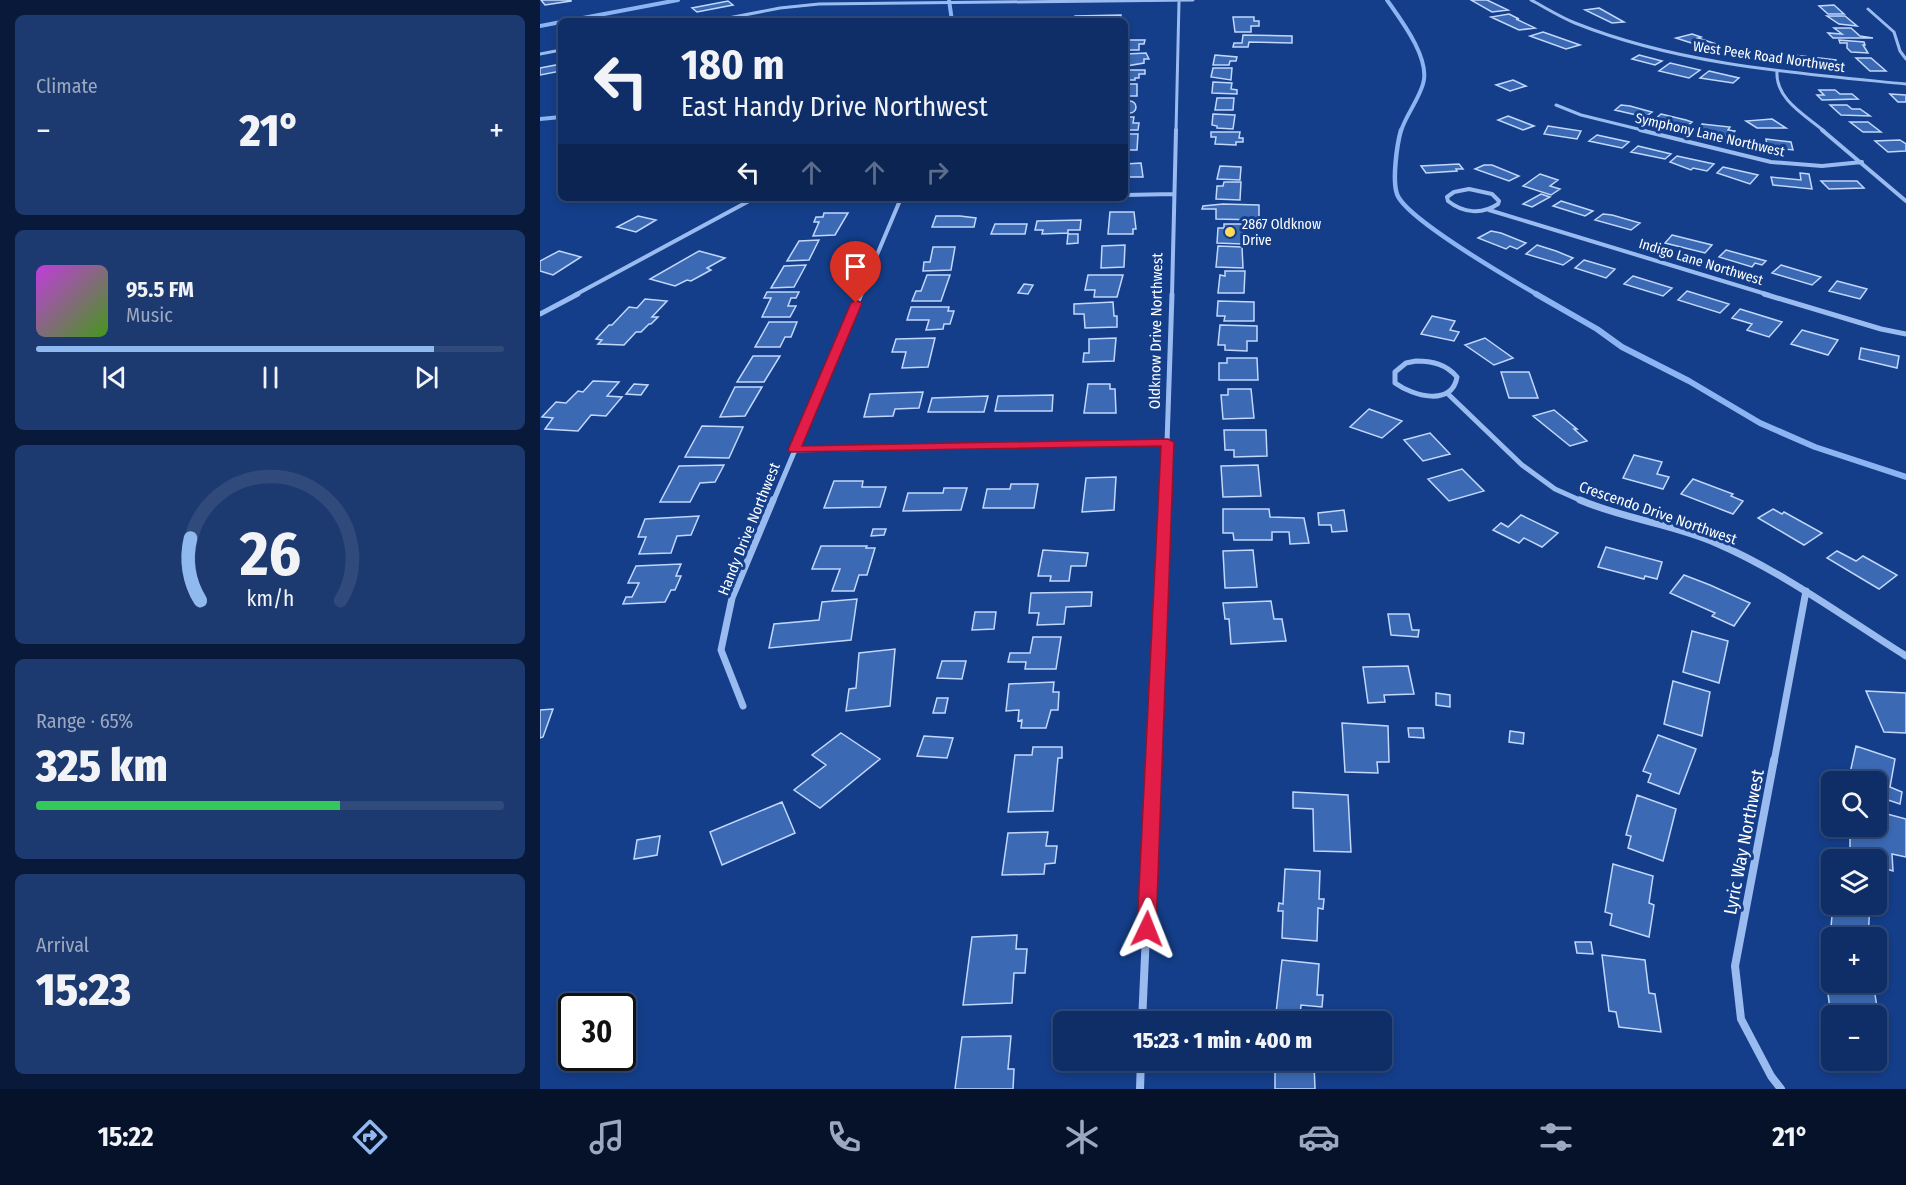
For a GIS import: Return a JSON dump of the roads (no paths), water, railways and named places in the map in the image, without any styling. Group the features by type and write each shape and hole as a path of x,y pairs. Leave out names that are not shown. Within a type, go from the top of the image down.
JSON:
{"street":[{"path":"728,18 780,8 819,4 1179,2 1193,0"},
{"name":"West Peek Road Northwest","path":"1531,0 1575,23 1645,45 1694,57 1778,71 1906,84"},
{"name":"Oldknow Drive Northwest","path":"1143,1011 1168,442 1179,2"},
{"path":"1869,9 1894,32 1900,51 1906,59"},
{"path":"540,54 558,51"},
{"path":"1778,71 1776,83 1784,97 1906,201"},
{"name":"Symphony Lane Northwest","path":"1556,105 1581,114 1771,162 1822,166 1862,162"},
{"name":"Indigo Lane Northwest","path":"1489,210 1499,201 1485,191 1461,190 1447,198 1451,205 1464,210 1489,210 1881,329 1906,334"},
{"path":"1128,195 1174,194"},
{"path":"540,314 749,201"},
{"name":"Handy Drive Northwest","path":"743,706 721,650 732,598 900,201"},
{"path":"1427,361 1447,367 1454,372 1458,383 1447,393 1428,396 1408,392 1395,383 1395,372 1406,363 1416,362 1427,361"},
{"name":"Crescendo Drive Northwest","path":"1447,393 1522,465 1556,489 1598,508 1671,527 1714,542 1757,562 1906,656"},
{"path":"794,450 1168,442"},
{"name":"Lyric Way Northwest","path":"1782,1089 1771,1077 1741,1019 1735,966 1806,591"},
{"path":"1140,1089 1141,1071"}],"waterway":[{"path":"583,18 678,0"},
{"path":"949,0 952,18"},
{"path":"1387,0 1413,40 1423,63 1423,84 1401,131"},
{"path":"540,26 558,23"},
{"path":"540,119 558,117"},
{"path":"1401,130 1395,180 1397,194 1404,205 1438,233 1538,295"},
{"path":"1536,294 1597,329 1622,347 1689,381 1760,423 1815,447 1906,477"}],"place":[{"name":"2867 Oldknow Drive","path":"1230,232"}]}
